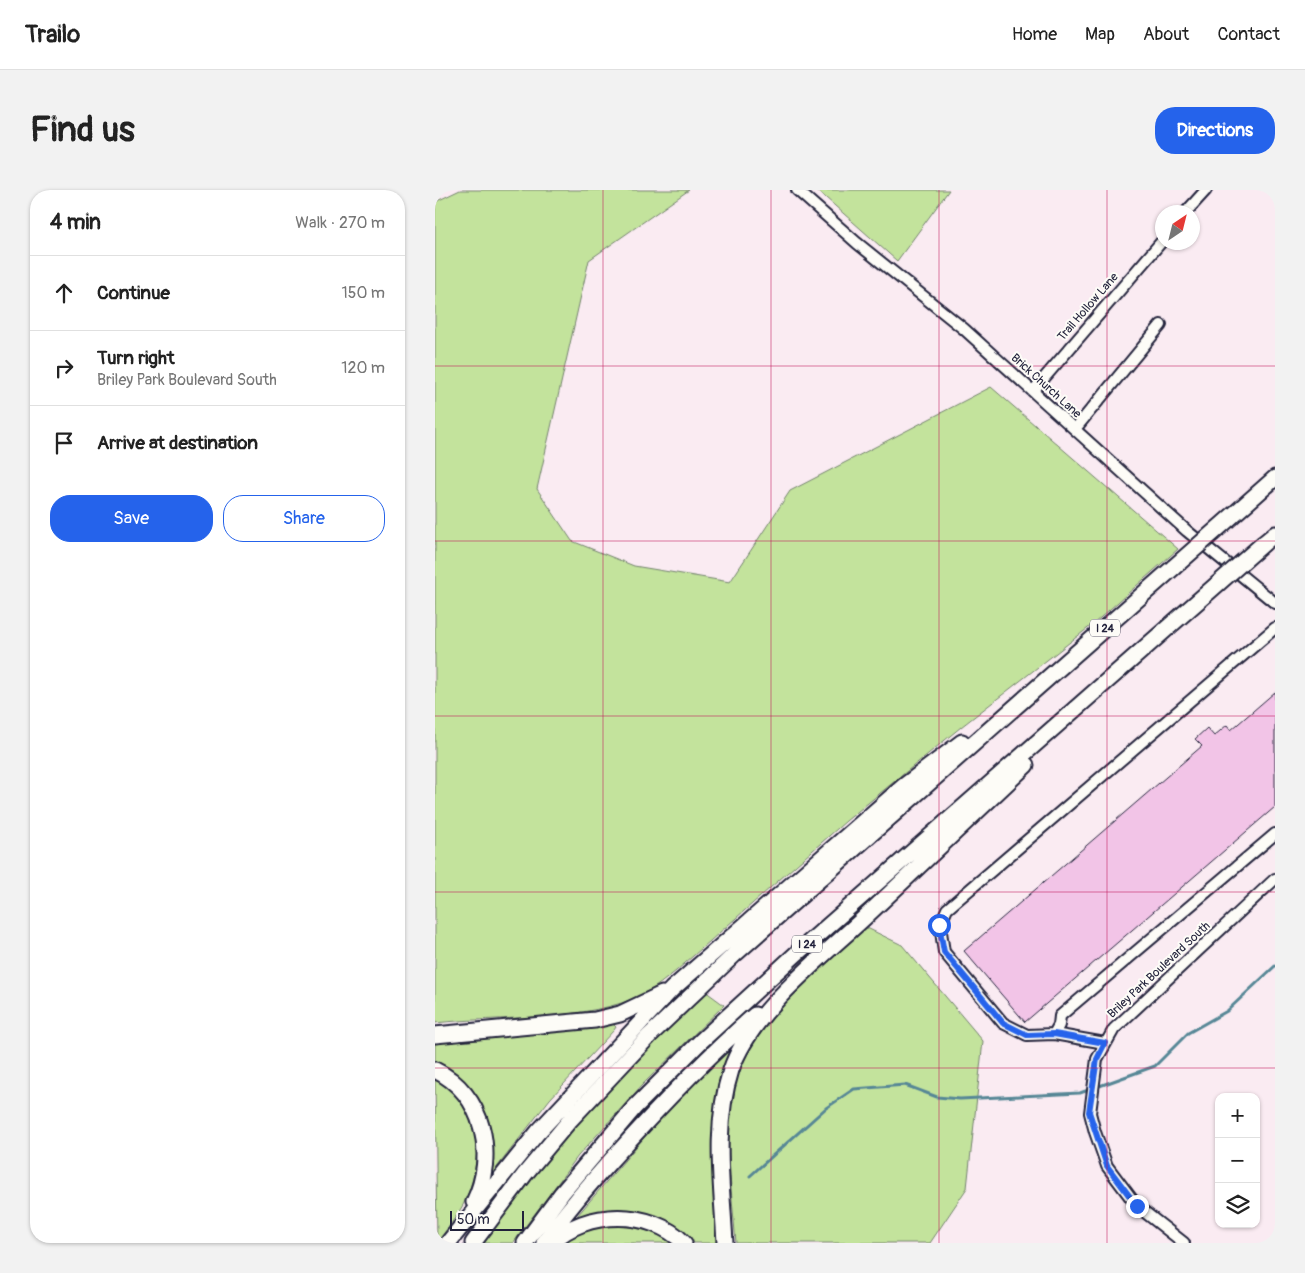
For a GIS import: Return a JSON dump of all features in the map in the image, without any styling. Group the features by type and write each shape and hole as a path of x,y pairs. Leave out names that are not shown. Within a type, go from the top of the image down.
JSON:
{"highway":[{"name":"I 24","path":"473,1243 525,1174 570,1120 656,1030 736,953 1275,478"},
{"name":"I 24","path":"525,1243 562,1193 635,1107 701,1041 796,954 1270,539"},
{"path":"448,1243 556,1112 672,989 904,786 1059,668"},
{"path":"544,1243 583,1192 659,1106 712,1053 809,969 1048,744 1116,673"},
{"path":"725,1243 720,1142 721,1118 731,1069 752,1029 809,969"},
{"path":"435,1035 595,1020 619,1014 672,989"},
{"path":"435,1070 458,1085 469,1098 476,1110 484,1137 483,1177 464,1222"},
{"path":"551,1243 578,1226 603,1219 627,1218 652,1222 675,1234 684,1243"}],"street":[{"name":"Brick Church Lane","path":"797,190 857,243 964,329 1187,531 1275,603"},
{"path":"1192,205 1205,190"},
{"name":"Trail Hollow Lane","path":"1033,391 1155,249"},
{"path":"1075,429 1161,325"},
{"path":"1105,1043 1054,1034 1027,1035 1003,1023 944,952 939,925 947,909 1273,634"},
{"path":"1054,1034 1059,1025 1060,1016 1275,834"},
{"name":"Briley Park Boulevard South","path":"1184,1243 1137,1206 1107,1166 1089,1112 1097,1059 1114,1029 1275,879"}],"green space":[{"path":"460,190 689,190 589,260 537,489 572,541 634,566 730,582 790,491 991,387 1178,549 1092,625 961,727 846,821 676,971 652,989 622,1003 570,1014 435,1023 435,202"},
{"path":"817,190 949,190 897,261"},
{"path":"865,927 902,945 983,1041 967,1188 930,1243 736,1243 730,1170 729,1116 737,1074 749,1050 765,1027 805,983"},
{"path":"705,991 724,1005 642,1085 578,1156 513,1243 483,1243 534,1176 588,1112"},
{"path":"613,1024 616,1027 614,1030 550,1099 491,1175 491,1144 435,1064 435,1042"},
{"path":"741,1035 728,1063 720,1243 694,1243 676,1227 643,1212 618,1209 603,1211 580,1218 577,1216 666,1112"},
{"path":"435,1079 455,1093 466,1106 472,1119 477,1148 476,1163 469,1192 460,1210 437,1243"},
{"path":"611,1226 635,1228 651,1232 672,1243 562,1243 586,1230"}],"building":[{"path":"1275,692 1275,807 1025,1022 964,951 1202,746 1195,739 1207,728 1214,736 1227,725 1231,730"}],"waterway":[{"path":"750,1176 826,1108 854,1089 905,1085 937,1097 960,1099 1080,1093 1155,1066 1188,1033 1227,1011 1275,966"}],"route":[{"path":"939,925 944,952 1003,1023 1027,1035 1054,1034 1105,1043 1097,1059 1089,1112 1107,1166 1137,1206"}]}
